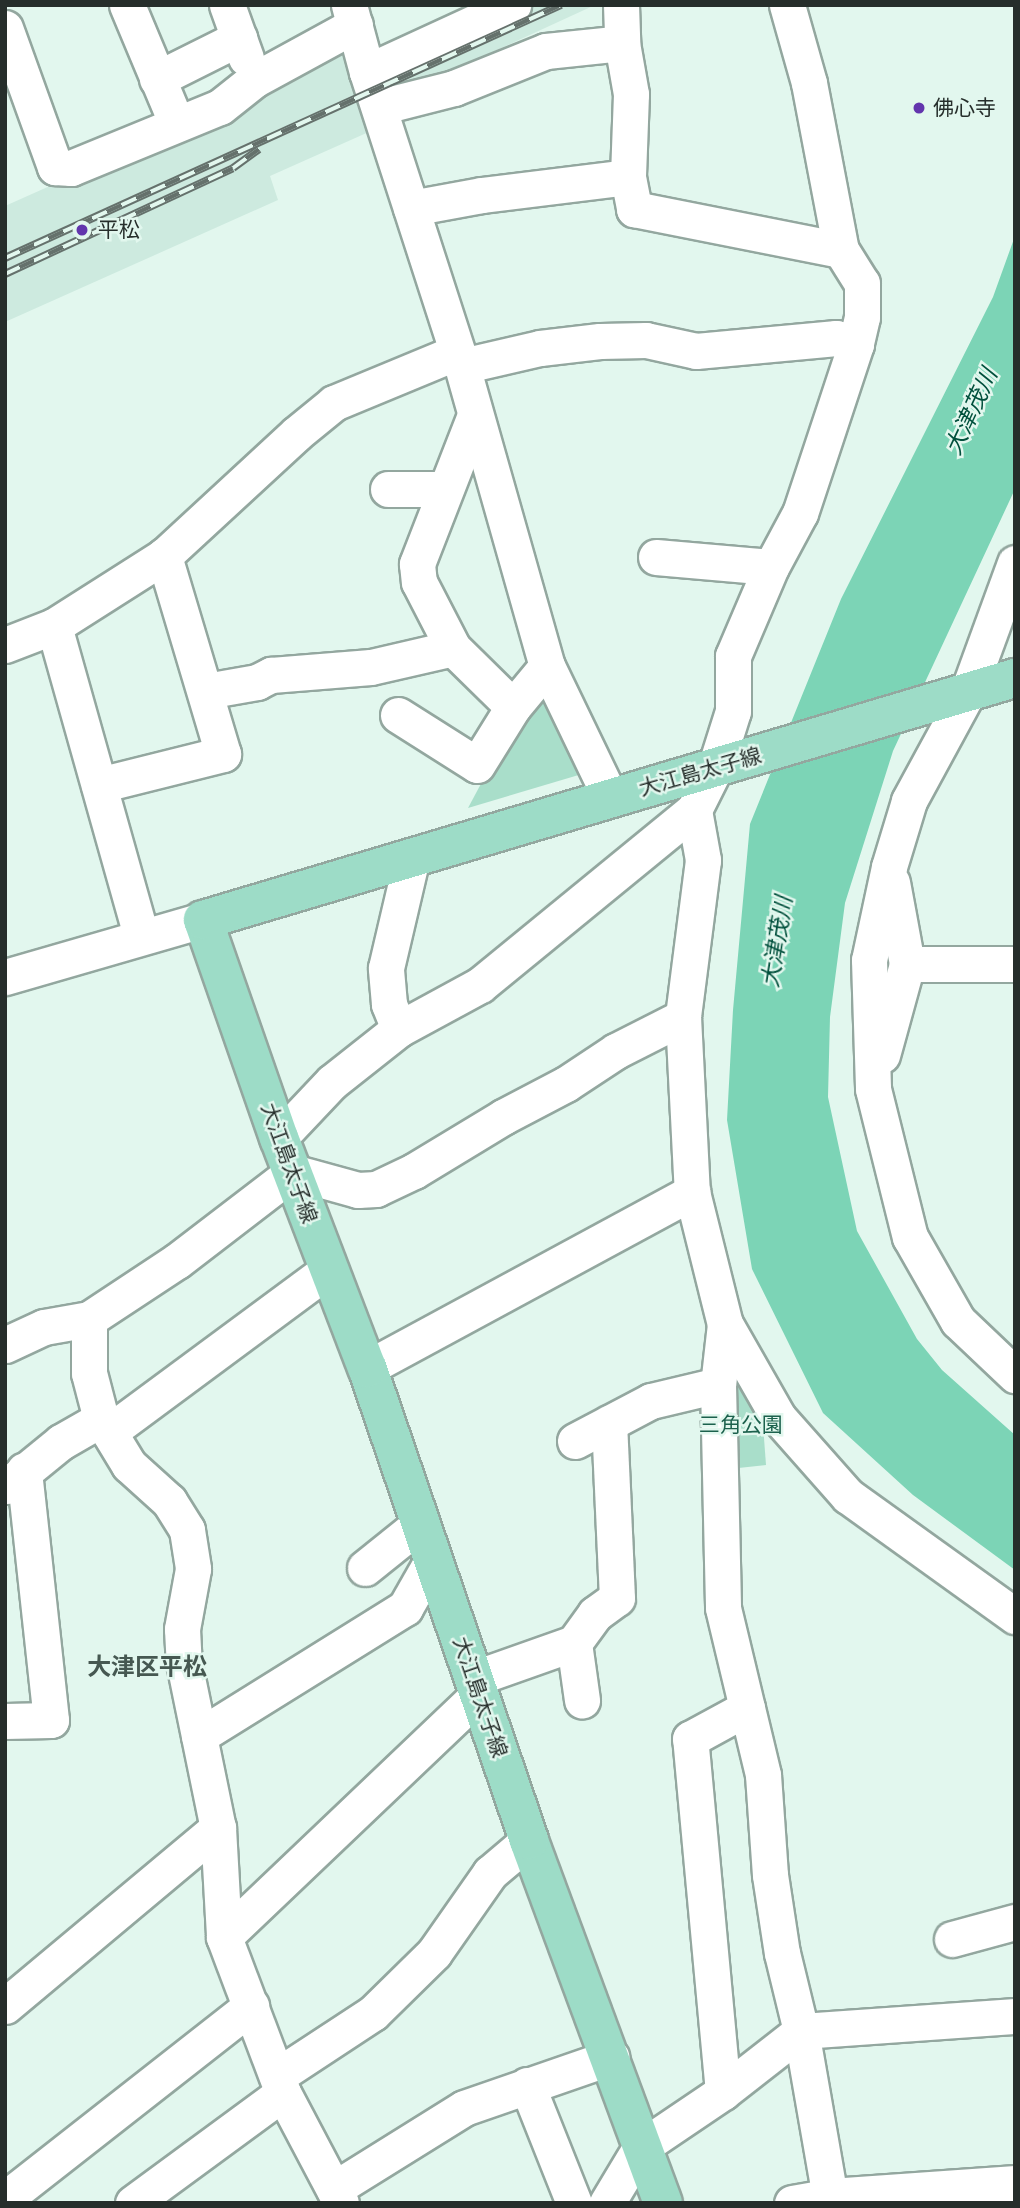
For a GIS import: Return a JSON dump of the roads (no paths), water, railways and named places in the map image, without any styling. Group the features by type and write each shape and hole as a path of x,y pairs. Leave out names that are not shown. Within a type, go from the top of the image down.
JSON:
{"main road":[{"name":"大江島太子線","path":"663,2203 640,2148 611,2057 528,1840 367,1368 328,1270 203,920 1015,678"}],"street":[{"path":"127,5 163,94 239,38"},
{"path":"227,5 254,80"},
{"path":"367,72 513,5"},
{"path":"621,5 622,43 631,94 628,177 634,209 842,250"},
{"path":"5,1345 44,1328 89,1319 177,1261 286,1155 332,1082 399,1029 480,985 694,810 724,766 733,711 733,656 771,567 800,513 856,344 862,317 862,284 842,250 809,83 787,5"},
{"path":"5,28 55,167 71,168 220,107 254,80 352,15 367,72 460,359 547,666 610,797"},
{"path":"379,107 454,88 546,51 622,43"},
{"path":"411,208 482,195 628,177"},
{"path":"5,645 54,626 164,556 296,433 334,403 460,359 600,341 646,340 696,351 836,338 856,344"},
{"path":"475,415 417,564 419,582 453,648 513,707"},
{"path":"388,489 445,489"},
{"path":"99,785 223,754 164,556"},
{"path":"656,557 771,567"},
{"path":"1015,563 909,801 889,867 869,960 873,1089 910,1237 958,1321 1015,1376"},
{"path":"54,626 141,936"},
{"path":"206,691 257,682 271,675 372,667 453,648"},
{"path":"397,715 477,765 513,707 547,666"},
{"path":"694,810 703,860 683,1017 692,1192 725,1324 778,1417 848,1496 1015,1616"},
{"path":"399,1029 389,1004 386,968 412,857"},
{"path":"873,1089 907,964 889,867"},
{"path":"5,977 203,920"},
{"path":"907,964 1015,964"},
{"path":"286,1155 358,1190 376,1189 414,1171 503,1117 566,1084 615,1051 683,1017"},
{"path":"367,1368 692,1192"},
{"path":"5,1721 51,1720 14,1479 61,1442 105,1425 328,1270"},
{"path":"89,1319 89,1373 105,1425 129,1465 169,1501 187,1530 192,1569 182,1629 184,1663 218,1828 225,1937 280,2084 337,2196 464,2108 611,2057"},
{"path":"725,1324 718,1385 723,1608 763,1775 770,1875 782,1953 802,2031 831,2199"},
{"path":"575,1441 651,1401 718,1385"},
{"path":"225,1937 477,1686 575,1643 595,1614 617,1598 610,1423"},
{"path":"365,1568 421,1523"},
{"path":"199,1736 405,1608 433,1559"},
{"path":"575,1643 582,1700"},
{"path":"723,2092 690,1739 747,1708"},
{"path":"5,2006 218,1828"},
{"path":"133,2203 373,2013 434,1952 490,1873 528,1840"},
{"path":"952,1940 1015,1922"},
{"path":"5,2199 251,2006"},
{"path":"607,2203 640,2148 723,2092 802,2031 1015,2015"},
{"path":"527,2085 574,2203"},
{"path":"792,2203 1015,2183"}],"water":[{"name":"大津茂川","path":"1015,236 1015,489 893,751 845,903 830,1017 828,1097 857,1231 917,1339 942,1370 1015,1435 1015,1570 913,1495 823,1413 752,1269 727,1120 733,1010 750,824 841,599 993,297"}],"railway":[{"path":"5,258 561,5"},
{"path":"5,274 233,168 259,149"}],"place":[{"name":"佛心寺","path":"919,108"},
{"name":"平松","path":"82,230"}],"district":[{"name":"大津区平松","path":"147,1668"}],"park label":[{"name":"三角公園","path":"741,1425"}]}
